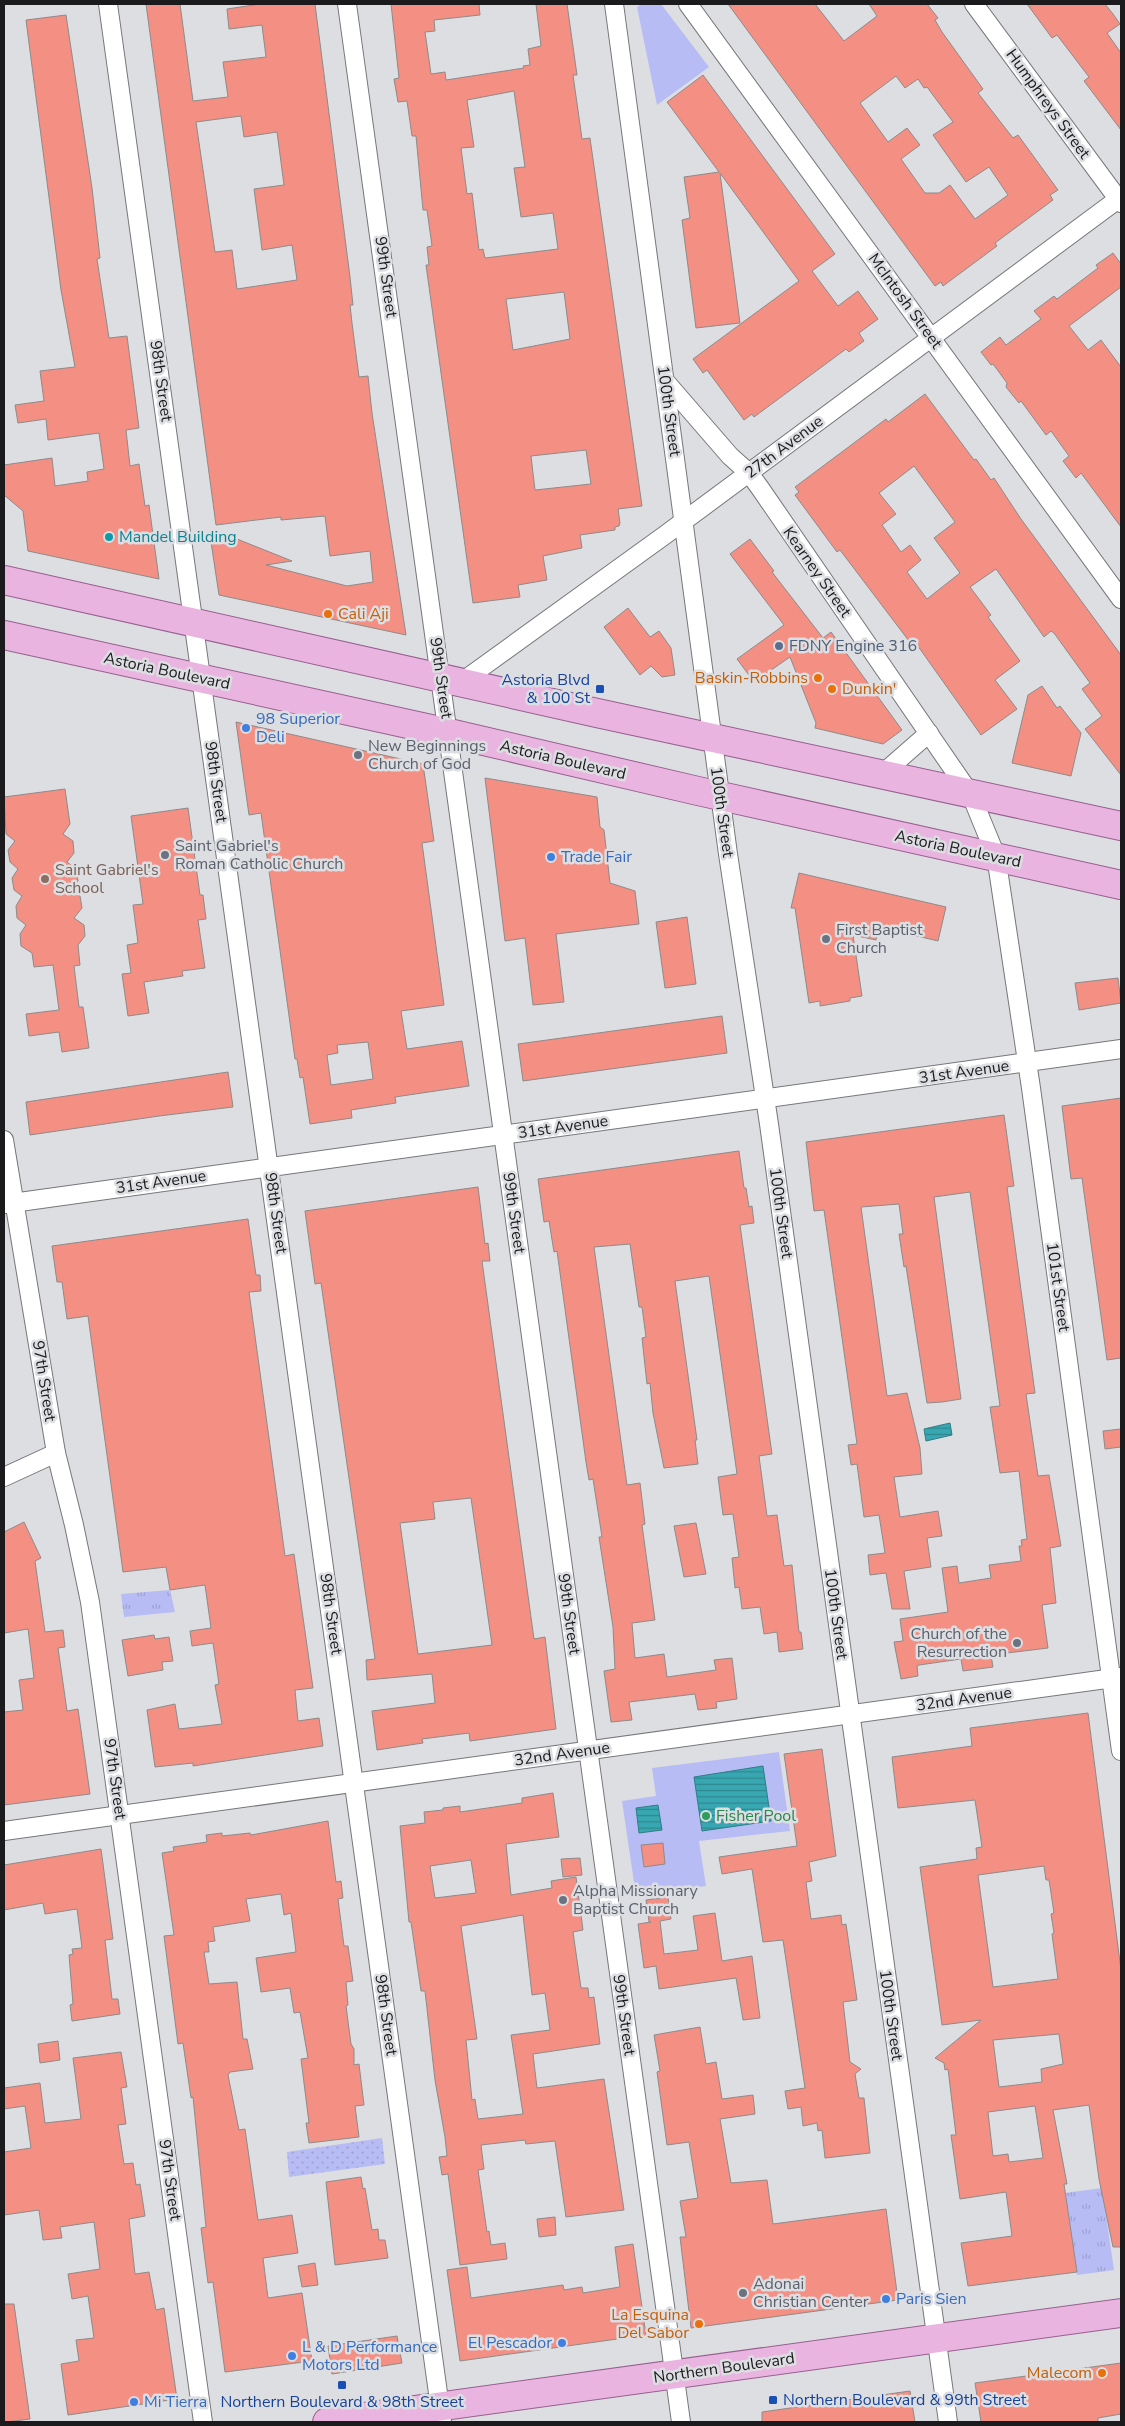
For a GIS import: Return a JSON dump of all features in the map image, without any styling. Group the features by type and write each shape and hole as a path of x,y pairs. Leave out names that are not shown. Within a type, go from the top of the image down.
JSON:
{"main road":[{"path":"4,580 194,622 449,685 712,738 1121,826"},
{"name":"Astoria Boulevard","path":"4,635 449,732 720,796 1121,885"},
{"name":"Northern Boulevard","path":"327,2422 441,2415 674,2374 1121,2313"}],"street":[{"name":"98th Street","path":"108,4 441,2415"},
{"name":"99th Street","path":"347,4 449,685 449,732 681,2422"},
{"name":"100th Street","path":"614,4 720,796 765,1099 948,2422"},
{"name":"McIntosh Street","path":"688,4 1121,599"},
{"name":"Humphreys Street","path":"974,4 1120,200"},
{"name":"27th Avenue","path":"449,685 684,522 1120,200"},
{"name":"Kearney Street","path":"665,381 730,456 749,473 971,795 984,826"},
{"path":"881,775 929,733"},
{"name":"101st Street","path":"984,826 996,856 1027,1063 1116,1677 1121,1751"},
{"name":"31st Avenue","path":"7,1200 270,1167 1027,1063 1121,1048"},
{"name":"97th Street","path":"4,1140 7,1200 56,1453 74,1525 90,1602 203,2422"},
{"path":"4,1478 56,1453"},
{"name":"32nd Avenue","path":"4,1832 1116,1677"}],"green space":[{"path":"641,4 661,4 709,67 657,105 637,7"},
{"path":"170,1590 175,1612 124,1617 121,1594"},
{"name":"Fisher Pool","path":"779,1752 790,1831 699,1841 706,1886 636,1896 622,1801 656,1796 652,1768"},
{"path":"382,2138 385,2164 289,2177 287,2152"},
{"path":"1102,2188 1114,2270 1077,2275 1065,2193"}],"shaded area":[{"path":"950,1423 952,1435 926,1441 924,1429"},
{"path":"763,1766 771,1821 702,1831 694,1777"},
{"path":"658,1805 662,1830 639,1833 636,1808"}],"building":[{"path":"146,4 180,4 193,101 228,97 223,62 266,57 262,25 229,29 227,9 260,4 315,4 350,277 353,305 350,305 359,377 368,376 406,635 219,595 211,542 219,541 217,531 292,561 266,565 347,586 373,582 370,551 330,556 325,516 281,520 281,517 216,525","holes":["241,116 244,137 277,132 284,185 254,189 262,250 292,245 297,280 237,289 232,250 215,252 196,122"]},
{"path":"391,4 479,4 480,15 434,20 435,31 425,32 431,74 445,72 446,80 524,68 523,66 530,65 528,49 541,46 536,4 567,4 577,75 573,75 582,139 590,138 642,506 618,509 620,523 619,526 615,527 615,530 580,535 582,548 543,556 547,580 518,585 520,597 473,603 426,265 429,265 427,247 432,246 427,210 423,210 416,136 412,136 407,101 398,102 394,79 399,78","holes":["514,91 525,167 514,168 521,217 553,213 558,249 485,258 483,249 479,250 472,193 467,194 461,148 474,147 467,100","564,292 570,339 513,350 506,299","586,450 591,484 535,490 531,456"]},
{"path":"728,4 815,4 844,41 877,16 869,4 927,4 938,18 935,20 942,32 983,89 978,93 1013,138 1018,135 1058,190 1050,195 1053,200 995,243 997,246 943,286 941,282 935,286","holes":["896,76 905,88 918,79 924,88 927,87 953,122 933,135 966,182 989,167 1008,195 975,219 950,185 939,193 925,193 901,159 920,145 907,128 888,142 860,103"]},
{"path":"1027,4 1105,4 1113,14 1120,24 1107,33 1121,53 1121,130 1084,81 1089,77 1057,35 1052,38"},
{"path":"66,15 92,188 100,258 97,259 109,338 127,336 139,428 126,430 130,466 139,464 145,506 149,505 159,579 28,551 23,511 4,495 4,465 52,458 55,486 88,481 87,472 104,469 99,433 48,440 46,419 18,423 15,405 44,401 40,371 75,367 61,290 26,20"},
{"path":"703,75 835,254 812,271 838,306 858,291 878,319 859,333 864,341 849,352 846,349 754,417 752,414 744,420 707,370 703,373 693,359 799,281 720,173 740,323 696,328 682,220 690,218 684,177 719,172 667,102"},
{"path":"1113,253 1121,264 1121,287 1069,326 1088,350 1101,340 1121,367 1121,527 1081,473 1076,478 1063,461 1069,456 1051,431 1046,435 1021,401 1019,403 1006,387 1007,383 993,364 991,365 981,352 1000,337 1006,345 1041,319 1034,311 1054,296 1057,299 1098,268 1096,265"},
{"path":"925,394 974,460 976,459 991,480 994,478 1021,519 1121,655 1121,775 1085,729 1102,716 1082,689 1090,683 1054,633 1051,631 1044,637 996,569 970,587 991,615 988,617 1020,661 995,680 1017,709 981,735 915,642 912,645 840,550 837,552 795,495 799,492 795,487 886,419 888,422","holes":["914,466 955,522 934,538 960,573 927,599 907,572 921,560 910,545 901,552 882,525 896,514 879,493"]},
{"path":"750,539 774,571 772,572 823,638 831,632 902,730 883,744 815,728 816,723 790,657 754,682 737,659 784,625 730,554"},
{"path":"628,608 650,637 659,631 671,648 675,675 662,677 651,666 640,675 604,627"},
{"path":"1042,686 1057,708 1060,706 1081,733 1071,776 1012,763 1028,695"},
{"path":"236,722 423,764 434,841 422,843 444,1005 401,1011 407,1049 462,1041 469,1086 395,1097 396,1103 351,1110 352,1118 310,1124 303,1077 300,1078 297,1059 295,1059 261,813 249,815","holes":["368,1042 373,1079 331,1085 327,1055 338,1053 337,1045"]},
{"name":"Trade Fair","path":"485,778 597,797 600,827 604,830 610,883 635,891 639,924 556,934 564,1002 533,1005 525,938 505,941"},
{"name":"Saint Gabriel's School","path":"65,789 70,824 63,834 73,841 74,853 67,862 76,869 78,881 71,890 80,896 82,908 74,918 84,925 85,936 78,945 80,965 74,966 79,1007 83,1007 89,1048 62,1052 59,1032 29,1036 26,1014 59,1010 53,965 34,967 32,953 21,946 20,934 26,925 17,918 16,906 22,896 14,890 12,878 18,869 10,862 8,850 15,841 6,834 4,797"},
{"name":"Saint Gabriel's Roman Catholic Church","path":"188,808 200,895 203,895 206,919 198,920 205,968 182,971 183,976 144,982 149,1013 128,1016 122,974 131,973 127,945 138,943 133,905 143,904 131,816"},
{"name":"First Baptist Church","path":"799,873 946,907 938,941 879,927 876,940 853,935 862,996 850,998 850,1001 820,1006 820,1001 809,1003 795,908 791,908"},
{"path":"687,917 696,984 665,988 656,922"},
{"path":"1118,978 1121,1003 1079,1010 1075,983"},
{"path":"722,1016 727,1053 523,1081 518,1044"},
{"path":"228,1072 233,1107 30,1135 26,1102"},
{"path":"1121,1098 1121,1358 1107,1360 1082,1178 1071,1179 1062,1106"},
{"path":"1004,1115 1014,1186 1007,1187 1035,1393 1026,1394 1038,1476 1049,1475 1061,1546 1050,1548 1056,1603 1042,1605 1048,1648 991,1655 993,1667 963,1671 961,1659 919,1665 917,1666 918,1676 901,1679 894,1642 903,1641 900,1619 948,1612 942,1568 957,1566 959,1583 991,1578 989,1565 1021,1561 1019,1546 1022,1546 1021,1540 1027,1539 1019,1471 1000,1473 990,1407 1000,1406 970,1192 934,1197 961,1399 942,1402 927,1403 906,1266 904,1267 899,1234 903,1234 899,1204 861,1207 887,1396 907,1393 920,1448 922,1474 894,1477 900,1517 938,1511 942,1536 927,1538 931,1567 904,1571 910,1609 892,1609 886,1573 870,1575 868,1555 885,1553 879,1515 864,1517 857,1464 851,1465 848,1445 857,1444 824,1210 814,1211 806,1142"},
{"path":"739,1151 744,1188 746,1188 749,1207 752,1206 754,1223 740,1225 772,1454 759,1456 767,1516 777,1515 784,1566 792,1565 799,1632 801,1632 803,1649 779,1652 777,1632 764,1634 760,1607 742,1609 739,1587 735,1588 732,1558 739,1557 733,1514 723,1515 718,1477 737,1474 709,1276 675,1281 697,1440 695,1440 698,1464 664,1468 653,1413 650,1383 647,1384 642,1338 646,1337 642,1307 639,1307 630,1244 594,1247 627,1485 640,1483 645,1524 642,1525 655,1620 632,1623 635,1658 664,1654 667,1677 716,1670 714,1660 732,1658 737,1699 716,1702 717,1708 698,1710 695,1694 629,1702 632,1720 611,1722 604,1671 615,1669 613,1627 599,1537 602,1537 593,1479 589,1480 586,1462 557,1251 554,1252 549,1221 544,1222 538,1179"},
{"path":"478,1187 485,1244 488,1243 490,1261 482,1261 534,1639 545,1637 556,1729 470,1741 469,1733 422,1739 423,1743 377,1750 372,1711 435,1703 432,1674 367,1680 366,1660 375,1659 321,1283 315,1284 305,1211","holes":["471,1498 492,1645 418,1654 400,1523 435,1519 433,1502"]},
{"path":"248,1219 256,1275 260,1275 261,1291 249,1292 285,1556 294,1554 313,1688 295,1690 298,1721 319,1718 323,1746 193,1766 193,1763 155,1767 147,1710 175,1704 179,1729 222,1724 215,1685 219,1684 213,1643 192,1646 190,1631 211,1628 205,1585 170,1590 166,1567 123,1572 88,1316 67,1319 62,1282 57,1282 52,1246"},
{"path":"1121,1429 1121,1447 1105,1449 1103,1431"},
{"path":"24,1522 41,1558 35,1561 45,1632 63,1630 65,1647 58,1648 67,1711 78,1709 90,1794 4,1805 4,1712 23,1710 19,1680 34,1678 28,1629 4,1633 4,1532"},
{"path":"696,1523 706,1574 684,1577 674,1526"},
{"path":"154,1635 155,1639 169,1637 173,1661 162,1662 163,1670 128,1676 122,1640"},
{"path":"1088,1713 1121,1970 1121,2247 1113,2247 1099,2179 1089,2105 1053,2110 1067,2184 1064,2184 1077,2272 968,2286 961,2243 1012,2236 1006,2192 960,2199 951,2135 956,2135 948,2069 945,2070 944,2063 935,2058 981,2020 942,2025 920,1867 977,1859 976,1848 982,1847 975,1800 898,1808 892,1757 972,1746 970,1728","holes":["1044,1866 1046,1880 1049,1880 1054,1913 1051,1914 1054,1933 1052,1934 1058,1979 993,1987 978,1875","1059,2034 1063,2064 1041,2069 1042,2082 999,2087 993,2040","1035,2106 1043,2158 1009,2162 1008,2154 993,2156 988,2112"]},
{"path":"822,1749 836,1856 809,1862 812,1881 806,1882 811,1919 841,1915 842,1925 846,1924 857,2000 843,2002 850,2062 861,2069 855,2074 859,2098 864,2098 870,2153 825,2158 822,2130 818,2131 817,2123 803,2126 801,2107 788,2109 785,2091 805,2088 783,1940 763,1942 752,1869 722,1874 719,1857 797,1846 784,1754"},
{"path":"553,1793 559,1837 506,1844 511,1895 552,1888 551,1881 576,1877 583,1930 573,1932 581,1988 588,1988 589,1998 594,1997 600,2044 533,2054 537,2088 604,2079 624,2210 566,2217 555,2141 526,2144 525,2140 481,2145 484,2169 478,2170 487,2232 489,2231 491,2245 505,2243 507,2259 460,2265 448,2174 442,2175 439,2157 447,2156 445,2137 435,2080 425,1991 421,1991 411,1922 409,1922 400,1826 425,1823 424,1812 460,1806 460,1812 522,1803 522,1798","holes":["471,1860 476,1893 435,1898 430,1866","523,1915 532,1995 545,1993 550,2030 511,2035 523,2114 478,2119 475,2099 472,2100 466,2040 477,2039 461,1926"]},
{"path":"328,1821 336,1882 341,1881 343,1898 338,1899 344,1946 348,1946 353,1981 346,1982 348,2005 346,2006 351,2044 354,2049 354,2065 359,2064 364,2105 355,2106 359,2137 309,2143 306,2123 309,2123 301,2059 308,2058 300,2012 294,2013 290,1988 261,1992 256,1958 296,1952 291,1913 284,1915 281,1894 246,1899 250,1921 213,1927 215,1941 208,1942 209,1952 204,1952 209,1984 237,1982 243,2039 247,2039 253,2069 230,2072 228,2075 239,2130 245,2129 258,2220 292,2215 298,2253 263,2258 268,2298 302,2293 312,2361 225,2372 213,2282 208,2283 201,2228 206,2227 193,2097 191,2098 183,2043 178,2044 164,1936 174,1935 162,1853 174,1851 173,1847 207,1842 206,1835 222,1833 222,1836 250,1833 251,1835"},
{"path":"663,1843 665,1864 644,1867 641,1845"},
{"path":"101,1849 113,1939 105,1940 112,1999 118,1999 120,2014 72,2021 70,2005 73,2004 69,1955 73,1954 72,1949 82,1948 77,1909 45,1914 43,1903 4,1910 4,1865"},
{"path":"580,1858 582,1875 563,1877 561,1859"},
{"path":"668,1897 671,1919 660,1921 664,1954 698,1950 693,1916 715,1913 722,1961 752,1956 760,2018 743,2020 736,1978 659,1989 656,1966 644,1968 638,1924 651,1922 649,1922 646,1900"},
{"path":"700,2027 706,2064 716,2062 722,2099 753,2095 755,2114 720,2119 731,2183 767,2180 773,2224 886,2209 898,2300 691,2328 680,2237 686,2237 680,2201 698,2198 689,2142 667,2145 657,2072 660,2071 654,2035"},
{"path":"58,2041 60,2060 40,2063 38,2044"},
{"path":"121,2052 127,2087 121,2088 126,2124 118,2125 124,2164 133,2163 136,2185 140,2184 145,2216 129,2219 135,2274 149,2272 156,2310 164,2308 177,2399 68,2415 61,2364 79,2361 76,2340 94,2338 88,2296 72,2299 68,2274 100,2269 94,2222 60,2227 62,2238 43,2240 39,2210 4,2215 4,2152 31,2148 25,2106 4,2109 4,2088 40,2083 45,2123 81,2119 73,2058"},
{"path":"361,2177 363,2189 365,2188 372,2230 378,2229 379,2240 385,2240 388,2258 335,2265 326,2182"},
{"path":"555,2217 556,2235 539,2237 537,2219"},
{"path":"633,2244 646,2335 460,2361 447,2270 467,2267 471,2298 563,2285 564,2290 582,2287 583,2293 620,2287 615,2247"},
{"path":"315,2263 318,2285 302,2287 298,2266"},
{"path":"4,2304 14,2304 30,2419 7,2422 4,2422"},
{"path":"397,2336 402,2363 332,2374 328,2346"},
{"path":"1121,2363 1121,2414 1098,2418 1098,2422 981,2422 975,2383"},
{"path":"910,2391 915,2422 762,2422 762,2412"}],"place":[{"name":"Mandel Building","path":"109,537"},
{"name":"Cali Aji","path":"328,614"},
{"name":"FDNY Engine 316","path":"779,646"},
{"name":"Baskin-Robbins","path":"818,678"},
{"name":"Astoria Blvd & 100 St","path":"600,689"},
{"name":"Dunkin'","path":"832,689"},
{"name":"98 Superior Deli","path":"246,728"},
{"name":"New Beginnings Church of God","path":"358,755"},
{"name":"Saint Gabriel's Roman Catholic Church","path":"165,855"},
{"name":"Trade Fair","path":"551,857"},
{"name":"Saint Gabriel's School","path":"45,879"},
{"name":"First Baptist Church","path":"826,939"},
{"name":"Church of the Resurrection","path":"1017,1643"},
{"name":"Fisher Pool","path":"706,1816"},
{"name":"Alpha Missionary Baptist Church","path":"563,1900"},
{"name":"Adonai Christian Center","path":"743,2293"},
{"name":"Paris Sien","path":"886,2299"},
{"name":"La Esquina Del Sabor","path":"699,2324"},
{"name":"El Pescador","path":"562,2343"},
{"name":"L & D Performance Motors Ltd","path":"292,2356"},
{"name":"Malecom","path":"1102,2373"},
{"name":"Northern Boulevard & 98th Street","path":"342,2385"},
{"name":"Northern Boulevard & 99th Street","path":"773,2400"},
{"name":"Mi Tierra","path":"134,2402"}]}
